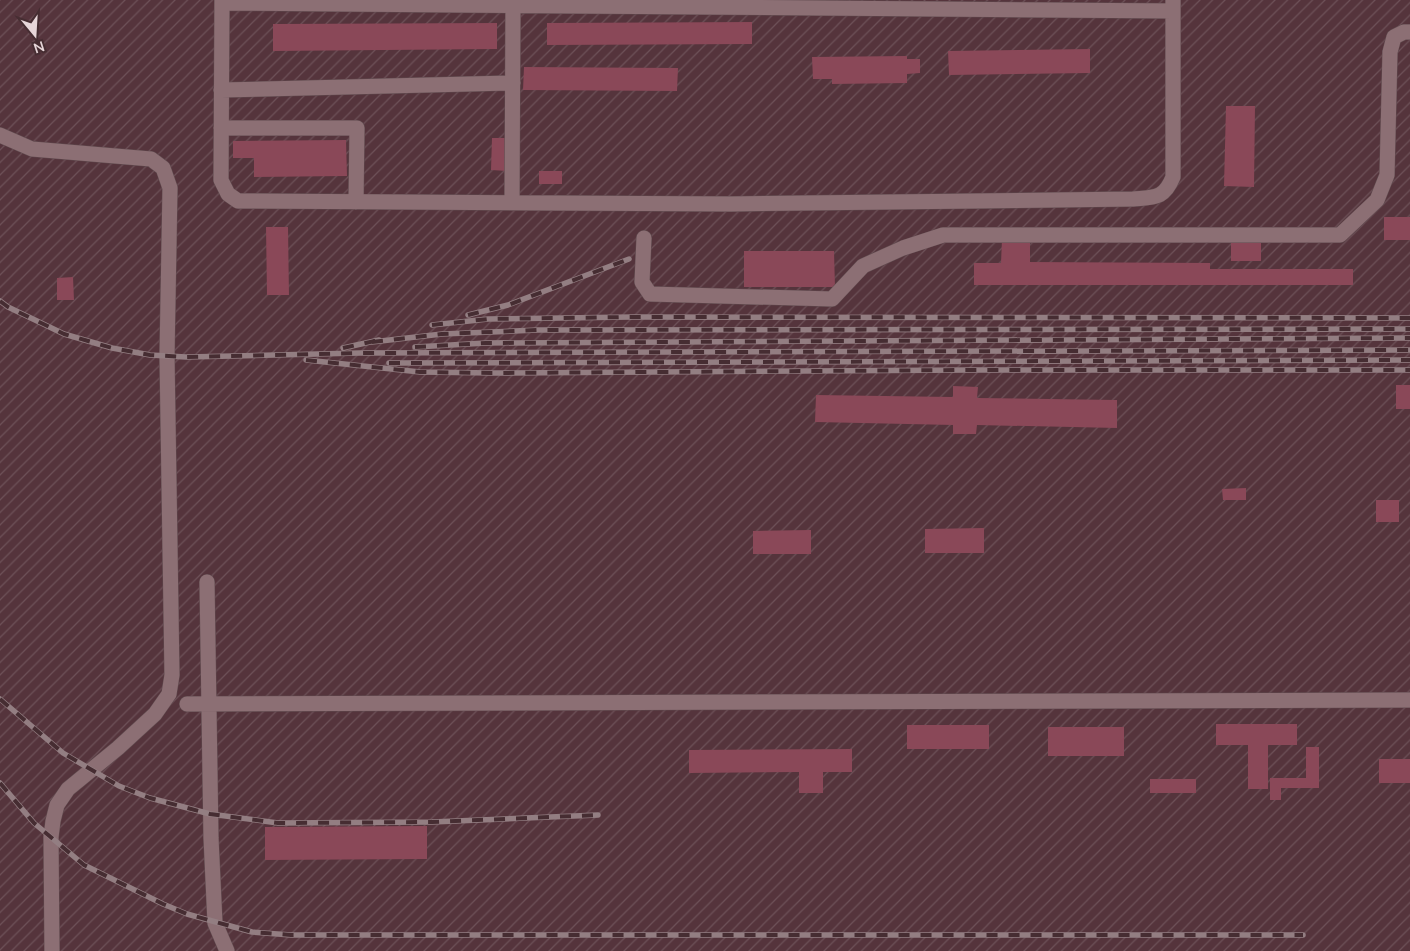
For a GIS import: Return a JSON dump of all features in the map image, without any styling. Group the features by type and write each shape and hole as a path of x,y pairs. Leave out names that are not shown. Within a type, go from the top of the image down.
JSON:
{"street":[{"path":"222,1 513,5 1173,6 1173,178 1167,190 1155,197 1134,199 750,204 512,203 238,201 228,194 221,180 222,1"},
{"path":"512,203 513,5"},
{"path":"644,238 642,282 650,294 832,299 863,266 903,248 943,235 1340,235 1377,200 1387,175 1390,52 1394,37 1404,32 1410,32"},
{"path":"222,90 513,83"},
{"path":"221,128 357,128 356,202"},
{"path":"0,135 32,149 150,159 163,168 170,188 167,356 172,675 170,694 155,714 118,748 68,789 57,805 51,837 52,951"},
{"path":"207,582 211,838 215,923 227,951"},
{"path":"187,704 1410,700"}],"shaded area":[{"path":"0,0 1410,0 1410,951 0,951"}],"building":[{"path":"752,22 752,44 547,45 547,23"},
{"path":"497,23 497,49 273,51 273,24"},
{"path":"1090,49 1090,73 949,75 948,51"},
{"path":"907,56 907,59 920,59 920,73 907,74 907,83 832,84 832,79 813,79 812,57"},
{"path":"524,67 678,68 677,91 523,90"},
{"path":"1226,106 1255,106 1254,187 1224,186"},
{"path":"492,138 507,138 507,171 491,170"},
{"path":"346,140 347,176 254,177 254,158 233,158 233,141"},
{"path":"539,171 562,171 562,184 539,184"},
{"path":"1384,217 1410,217 1410,240 1384,240"},
{"path":"266,227 288,227 289,295 267,295"},
{"path":"1231,237 1261,237 1261,261 1231,261"},
{"path":"1002,239 1030,239 1030,262 1210,263 1210,269 1353,269 1353,285 974,285 974,263 1001,263"},
{"path":"744,251 834,251 835,287 744,287"},
{"path":"73,277 74,300 57,300 57,278"},
{"path":"1396,385 1410,385 1410,409 1396,409"},
{"path":"953,386 978,387 977,398 1117,400 1117,428 977,425 976,434 953,434 953,425 815,422 816,395 953,397"},
{"path":"1246,488 1246,500 1223,500 1222,489"},
{"path":"1376,500 1399,500 1399,522 1376,522"},
{"path":"984,528 984,553 925,553 925,529"},
{"path":"811,530 811,554 753,554 753,531"},
{"path":"1216,724 1297,724 1297,745 1268,745 1268,789 1248,789 1248,745 1216,745"},
{"path":"907,725 989,725 989,749 907,749"},
{"path":"1048,727 1124,727 1124,756 1048,756"},
{"path":"1306,747 1319,747 1319,788 1281,788 1281,800 1270,800 1270,778 1306,778"},
{"path":"852,749 852,772 823,772 823,793 799,793 799,772 689,773 689,750"},
{"path":"1379,759 1410,759 1410,783 1379,783"},
{"path":"1150,779 1196,779 1196,793 1150,793"},
{"path":"427,826 427,859 265,860 265,827"}],"railway":[{"path":"468,315 508,305 629,259"},
{"path":"0,301 8,307 64,334 112,348 150,355 186,357 360,353 1410,350"},
{"path":"432,325 488,319 632,317 1410,318"},
{"path":"372,342 442,334 538,330 1410,329"},
{"path":"415,347 486,343 1410,338"},
{"path":"343,348 379,340"},
{"path":"306,360 420,372 492,373 1410,370"},
{"path":"389,363 1410,360"},
{"path":"0,699 63,753 119,786 150,798 210,814 278,823 432,822 598,815"},
{"path":"0,783 34,823 84,865 187,914 252,932 291,935 1303,935"}]}
